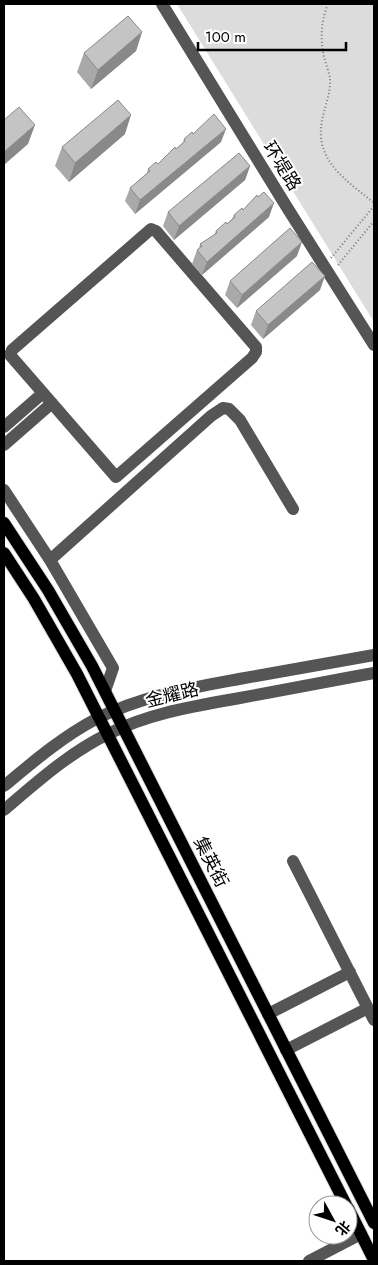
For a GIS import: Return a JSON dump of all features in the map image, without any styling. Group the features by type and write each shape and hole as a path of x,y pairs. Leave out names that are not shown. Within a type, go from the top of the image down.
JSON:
{"main road":[{"name":"集英街","path":"4,523 48,590 105,691 286,1050 372,1215"},
{"name":"集英街","path":"4,553 34,599 77,674 341,1195"},
{"path":"358,1228 374,1260"}],"street":[{"name":"环堤路","path":"162,4 374,345"},
{"path":"151,229 156,231 256,347 256,352 252,358 116,477 52,403 10,355 12,350 151,229"},
{"path":"4,427 42,392"},
{"path":"4,445 52,403"},
{"path":"50,560 223,408 229,409 240,420 292,509"},
{"path":"4,490 50,560 113,668 105,691"},
{"name":"金耀路","path":"4,786 50,748 99,718 145,700 183,690 374,655"},
{"name":"金耀路","path":"4,810 61,763 108,734 150,717 186,708 374,673"},
{"path":"293,860 374,1020"},
{"path":"268,1014 350,972"},
{"path":"286,1050 368,1008"},
{"path":"309,1261 361,1234"}],"path":[{"path":"327,270 374,205 332,167 324,154 321,128 330,81 323,51 322,30 324,12 328,4"},
{"path":"327,270 374,221"}],"shaded area":[{"path":"177,4 374,4 374,322"}],"building":[{"path":"128,16 142,32 98,70 84,53"},
{"path":"118,100 131,115 75,163 62,147"},
{"path":"19,107 35,125 4,152 4,120"},
{"path":"214,114 226,129 140,200 130,188 150,171 148,169 156,162 158,164 175,147 176,149 185,141 184,139 192,132 193,134"},
{"path":"239,153 250,166 179,226 168,212"},
{"path":"264,192 274,203 207,262 197,250 202,246 200,244 217,233 216,231 235,217 234,215 242,208 243,210 257,195 258,197"},
{"path":"290,228 302,242 242,295 230,281"},
{"path":"312,262 325,276 268,325 256,311"}]}
